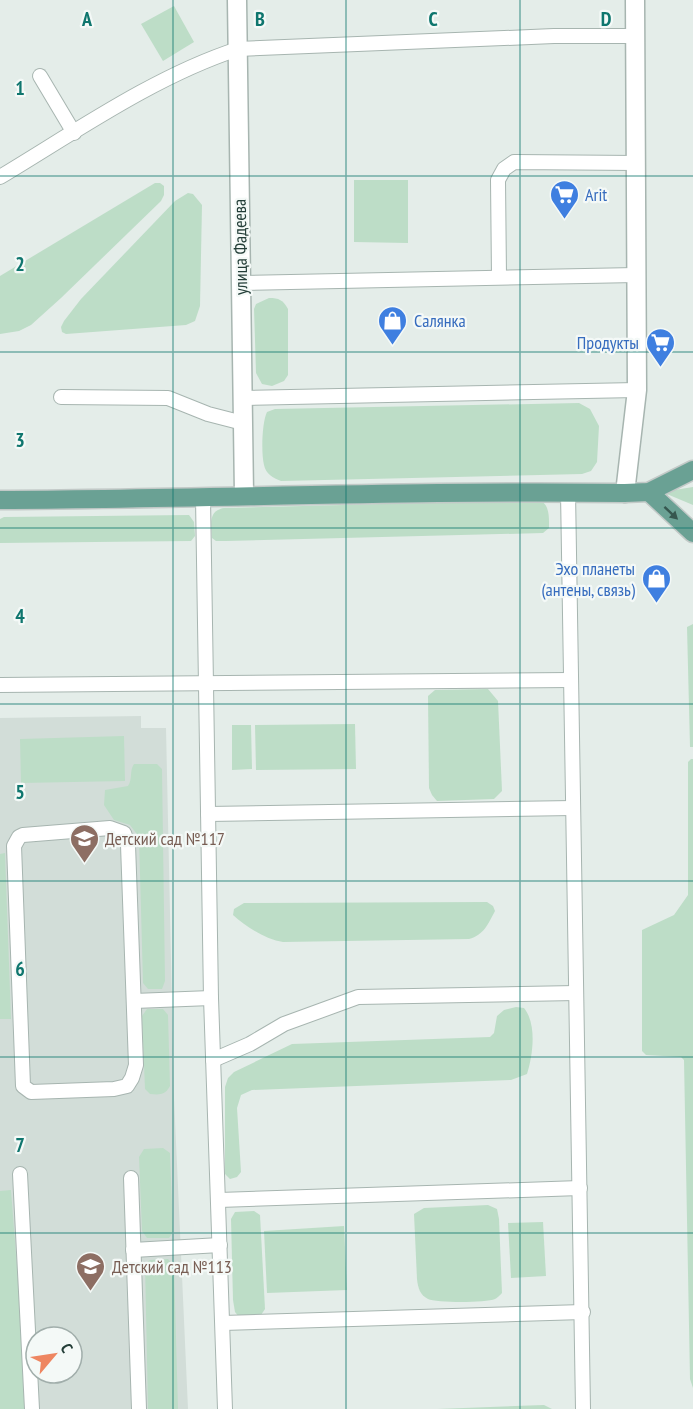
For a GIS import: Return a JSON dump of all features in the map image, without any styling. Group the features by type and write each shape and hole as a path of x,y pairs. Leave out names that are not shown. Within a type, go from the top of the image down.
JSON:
{"main road":[{"path":"0,500 203,498 244,495 626,493 649,492 693,470"},
{"path":"649,492 693,533"}],"street":[{"name":"улица Фадеева","path":"237,0 244,495"},
{"path":"626,493 637,390 635,0"}],"lane":[{"path":"0,177 158,83 211,58 238,49 554,36 636,36"},
{"path":"40,76 74,133"},
{"path":"499,277 498,180 504,169 514,162 636,163"},
{"path":"241,283 636,275"},
{"path":"243,398 637,390"},
{"path":"61,397 168,398 208,414 243,423"},
{"path":"568,492 583,1409"},
{"path":"203,498 211,998 225,1409"},
{"path":"0,685 571,680"},
{"path":"208,814 573,808"},
{"path":"110,828 123,833 128,844 134,1001 136,1065 127,1086 114,1089 31,1092 23,1086 14,846 19,837 110,828"},
{"path":"213,1060 250,1044 284,1024 358,997 576,993"},
{"path":"134,1001 211,998"},
{"path":"20,1174 32,1409"},
{"path":"131,1178 139,1409"},
{"path":"219,1200 580,1188"},
{"path":"133,1250 220,1245"},
{"path":"223,1323 583,1312"}],"shaded area":[{"path":"141,716 141,728 166,728 174,1098 188,1409 0,1409 0,718"}],"green space":[{"path":"174,6 194,42 163,61 141,24"},
{"path":"354,180 408,180 408,243 354,242"},
{"path":"155,183 164,186 161,201 31,325 19,331 0,334 0,276"},
{"path":"188,193 193,194 202,205 200,306 195,321 186,325 66,334 62,332 61,327 64,321 81,299 175,201"},
{"path":"269,298 280,300 288,309 288,375 284,381 272,386 262,384 256,373 254,309 256,304"},
{"path":"579,403 590,409 599,426 597,462 591,471 582,474 281,481 266,471 263,460 264,423 267,412 275,409"},
{"path":"693,487 693,505 662,492"},
{"path":"539,500 547,508 549,516 549,528 543,533 226,541 216,541 212,538 213,515 224,508"},
{"path":"189,515 194,522 195,536 191,541 0,543 0,519 4,517"},
{"path":"693,624 693,747 690,747 687,627"},
{"path":"488,689 498,701 502,791 494,799 437,801 429,788 428,696 435,690"},
{"path":"355,724 356,769 256,770 255,725"},
{"path":"232,725 251,725 252,769 232,770"},
{"path":"124,736 125,781 21,783 20,739"},
{"path":"693,759 693,1388 690,1379 684,1060 681,1057 646,1055 642,1051 642,930 674,915 688,895 688,762"},
{"path":"134,764 157,764 162,769 165,981 162,989 148,989 143,983 139,837 130,825 114,820 104,805 105,790 128,786"},
{"path":"5,853 11,1019 0,1019 0,854"},
{"path":"487,902 493,906 495,911 482,932 469,939 283,942 256,932 233,915 234,909 244,903"},
{"path":"524,1008 531,1022 532,1049 527,1074 511,1080 252,1090 241,1095 237,1108 241,1172 237,1177 230,1179 225,1174 225,1087 228,1078 234,1072 292,1044 490,1037 494,1033 497,1016 504,1010"},
{"path":"147,1009 163,1009 168,1015 170,1086 164,1093 159,1094 150,1094 145,1089 142,1016"},
{"path":"163,1148 170,1153 173,1232 169,1238 147,1238 142,1231 139,1157 144,1149"},
{"path":"11,1190 24,1357 24,1385 26,1385 28,1409 0,1409 0,1191"},
{"path":"488,1205 497,1209 499,1219 502,1293 495,1299 482,1301 428,1299 420,1291 417,1282 414,1214 424,1208"},
{"path":"254,1211 260,1215 265,1309 261,1315 239,1317 235,1312 233,1300 231,1219 235,1212"},
{"path":"543,1222 546,1276 511,1278 508,1223"},
{"path":"344,1226 347,1290 267,1293 264,1231"},
{"path":"168,1259 174,1266 178,1409 148,1409 145,1264 150,1260"},
{"path":"544,1405 552,1409 437,1409"}],"place":[{"name":"Arit","path":"564,220"},
{"name":"Салянка","path":"393,346"},
{"name":"Продукты","path":"660,368"},
{"name":"Эхо планеты (антены, связь)","path":"656,604"},
{"name":"Детский сад №117","path":"84,864"},
{"name":"Детский сад №113","path":"91,1292"}]}
